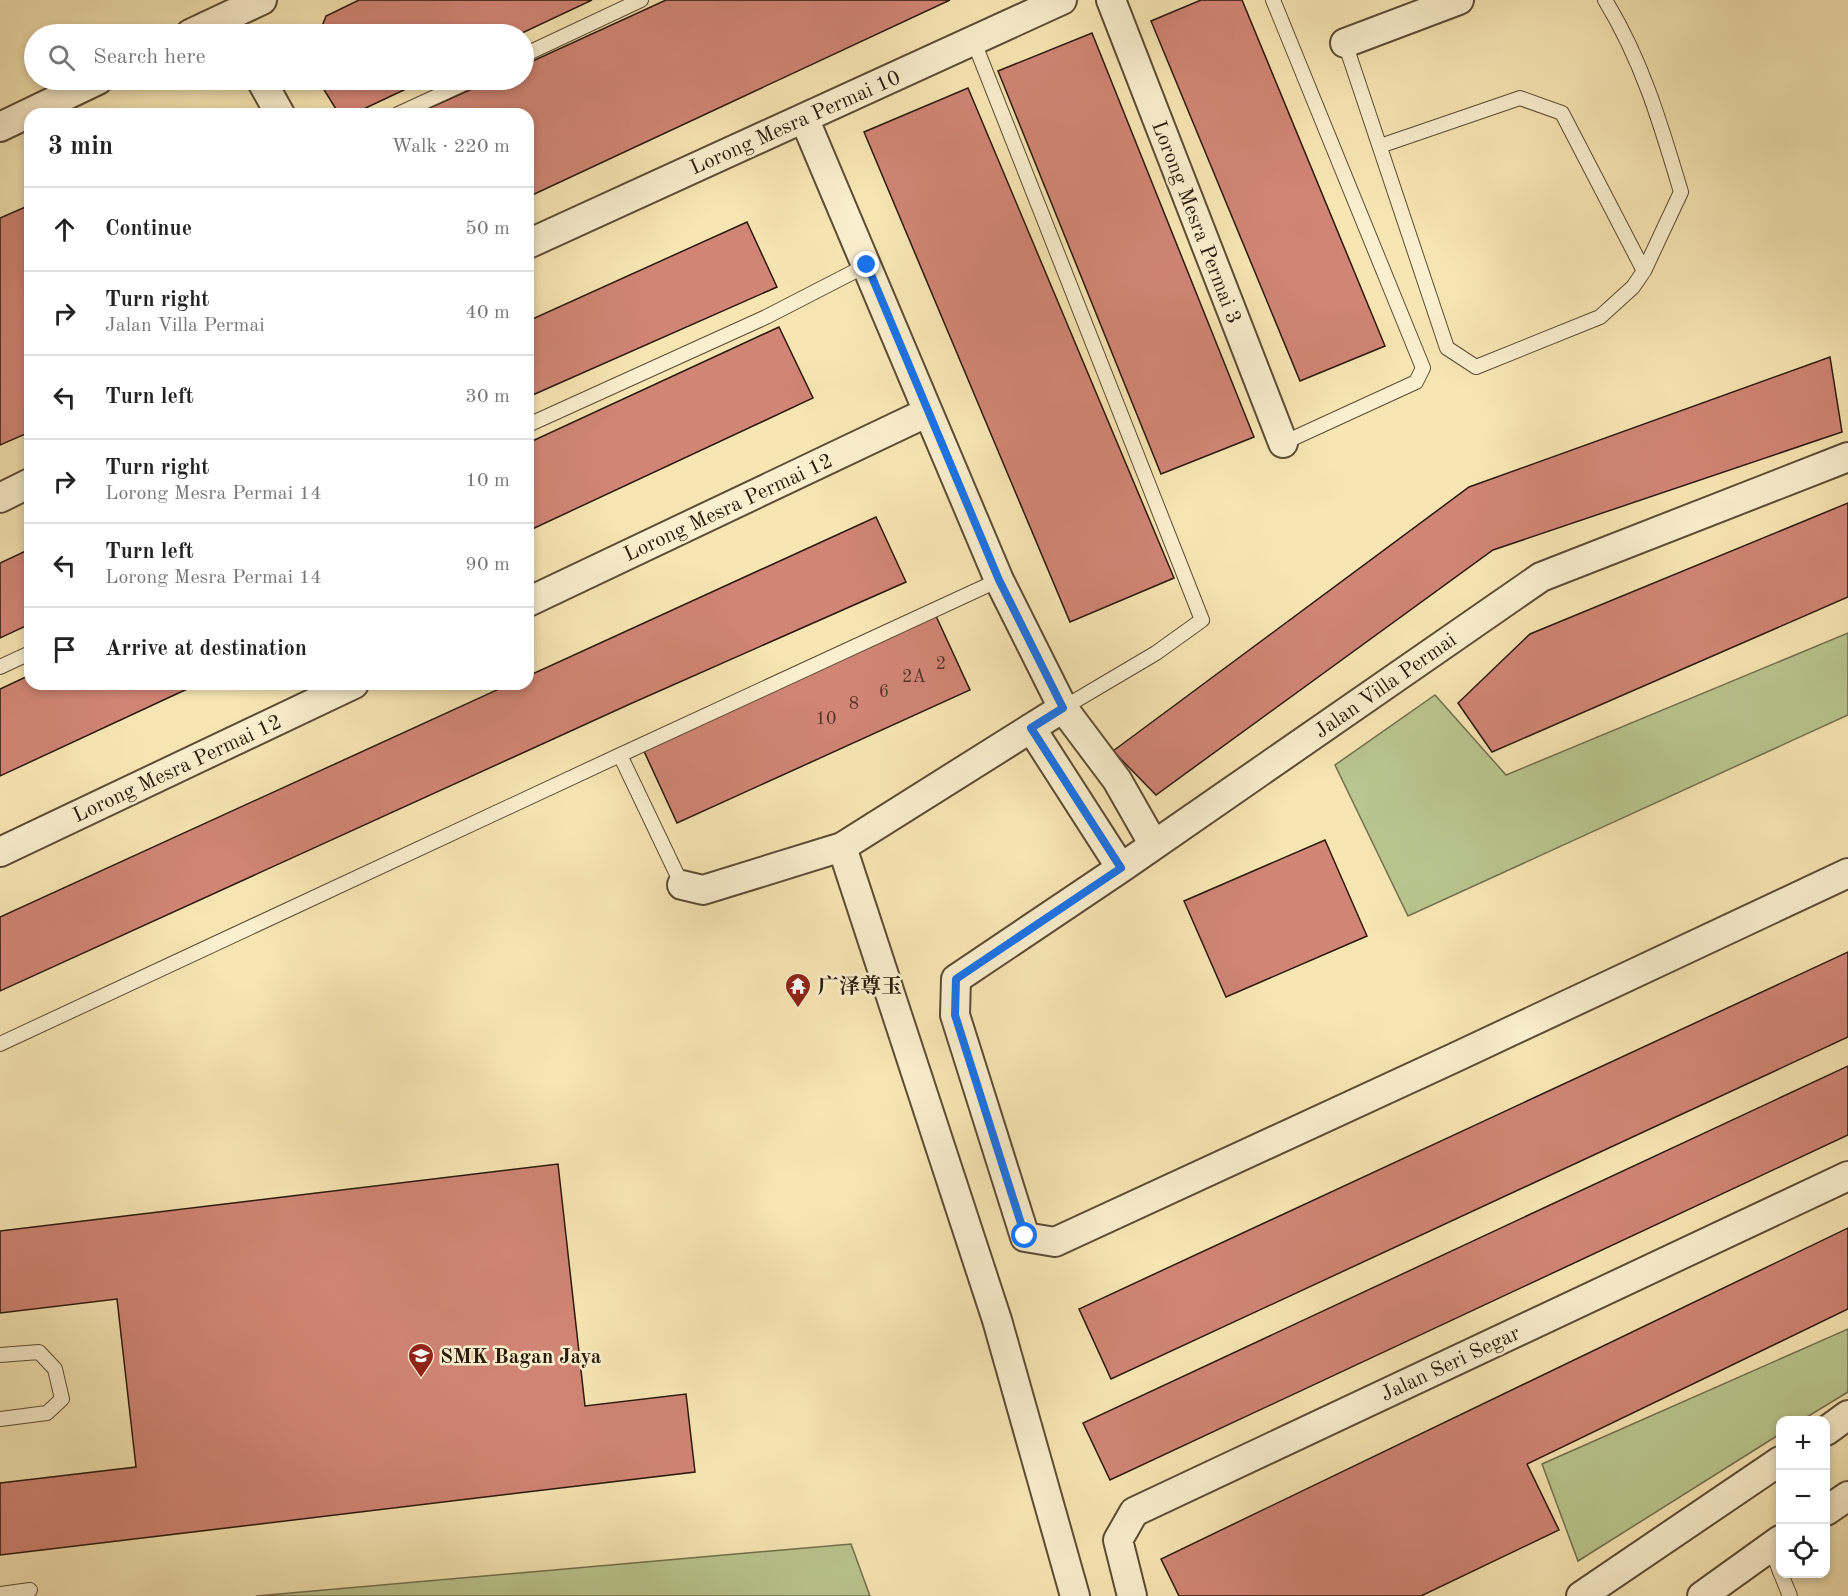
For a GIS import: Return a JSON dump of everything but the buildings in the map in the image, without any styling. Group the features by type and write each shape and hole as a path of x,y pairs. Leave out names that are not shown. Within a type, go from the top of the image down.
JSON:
{"street":[{"path":"211,24 262,0"},
{"name":"Lorong Mesra Permai 10","path":"534,241 1062,0"},
{"name":"Lorong Mesra Permai 3","path":"1111,0 1283,443"},
{"path":"1345,43 1459,0"},
{"path":"40,108 77,90"},
{"path":"267,90 277,108"},
{"path":"0,127 24,115"},
{"path":"804,118 999,580 1063,708 1117,780 1154,845"},
{"name":"Lorong Mesra Permai 12","path":"534,599 928,412"},
{"name":"Jalan Villa Permai","path":"1848,458 1541,577 1121,868 956,979 955,1015 1025,1236 1055,1242 1848,873"},
{"path":"0,498 24,486"},
{"name":"Lorong Mesra Permai 12","path":"0,852 341,690"},
{"path":"682,885 703,890 842,847 1063,708"},
{"path":"1031,728 1121,868"},
{"path":"842,847 998,1320 1075,1596"},
{"name":"Jalan Seri Segar","path":"1132,1596 1118,1540 1134,1512 1848,1176"},
{"path":"1830,1428 1848,1415"},
{"path":"1581,1596 1611,1588 1776,1464"},
{"path":"1830,1508 1848,1496"},
{"path":"1702,1596 1776,1559"}],"lane":[{"path":"534,50 641,0"},
{"path":"1273,0 1423,368 1416,382 1283,443"},
{"path":"1345,43 1447,348 1476,367 1600,317 1633,288 1644,271 1681,192 1657,114 1624,31 1605,0"},
{"path":"974,42 1202,620 1156,653 1063,708"},
{"path":"411,108 450,90"},
{"path":"1380,146 1520,98 1562,113 1644,271"},
{"path":"534,422 766,317 867,265"},
{"path":"0,1044 999,580"},
{"path":"0,667 24,656"},
{"path":"620,755 682,885"},
{"path":"0,1355 39,1352 55,1369 62,1398 47,1413 0,1419"},
{"path":"1784,1578 1790,1596"},
{"path":"0,1594 30,1590"}],"green space":[{"path":"1848,633 1848,715 1408,916 1335,765 1435,695 1506,775"},
{"path":"1848,1329 1848,1392 1809,1416 1776,1416 1776,1437 1578,1561 1542,1464"},
{"path":"851,1544 870,1596 256,1596"}],"place":[{"name":"广泽尊玉","path":"798,1009"},
{"name":"SMK Bagan Jaya","path":"421,1379"}],"route":[{"path":"867,265 999,580 1063,708 1031,728 1121,868 956,979 955,1015 1025,1236"}]}
